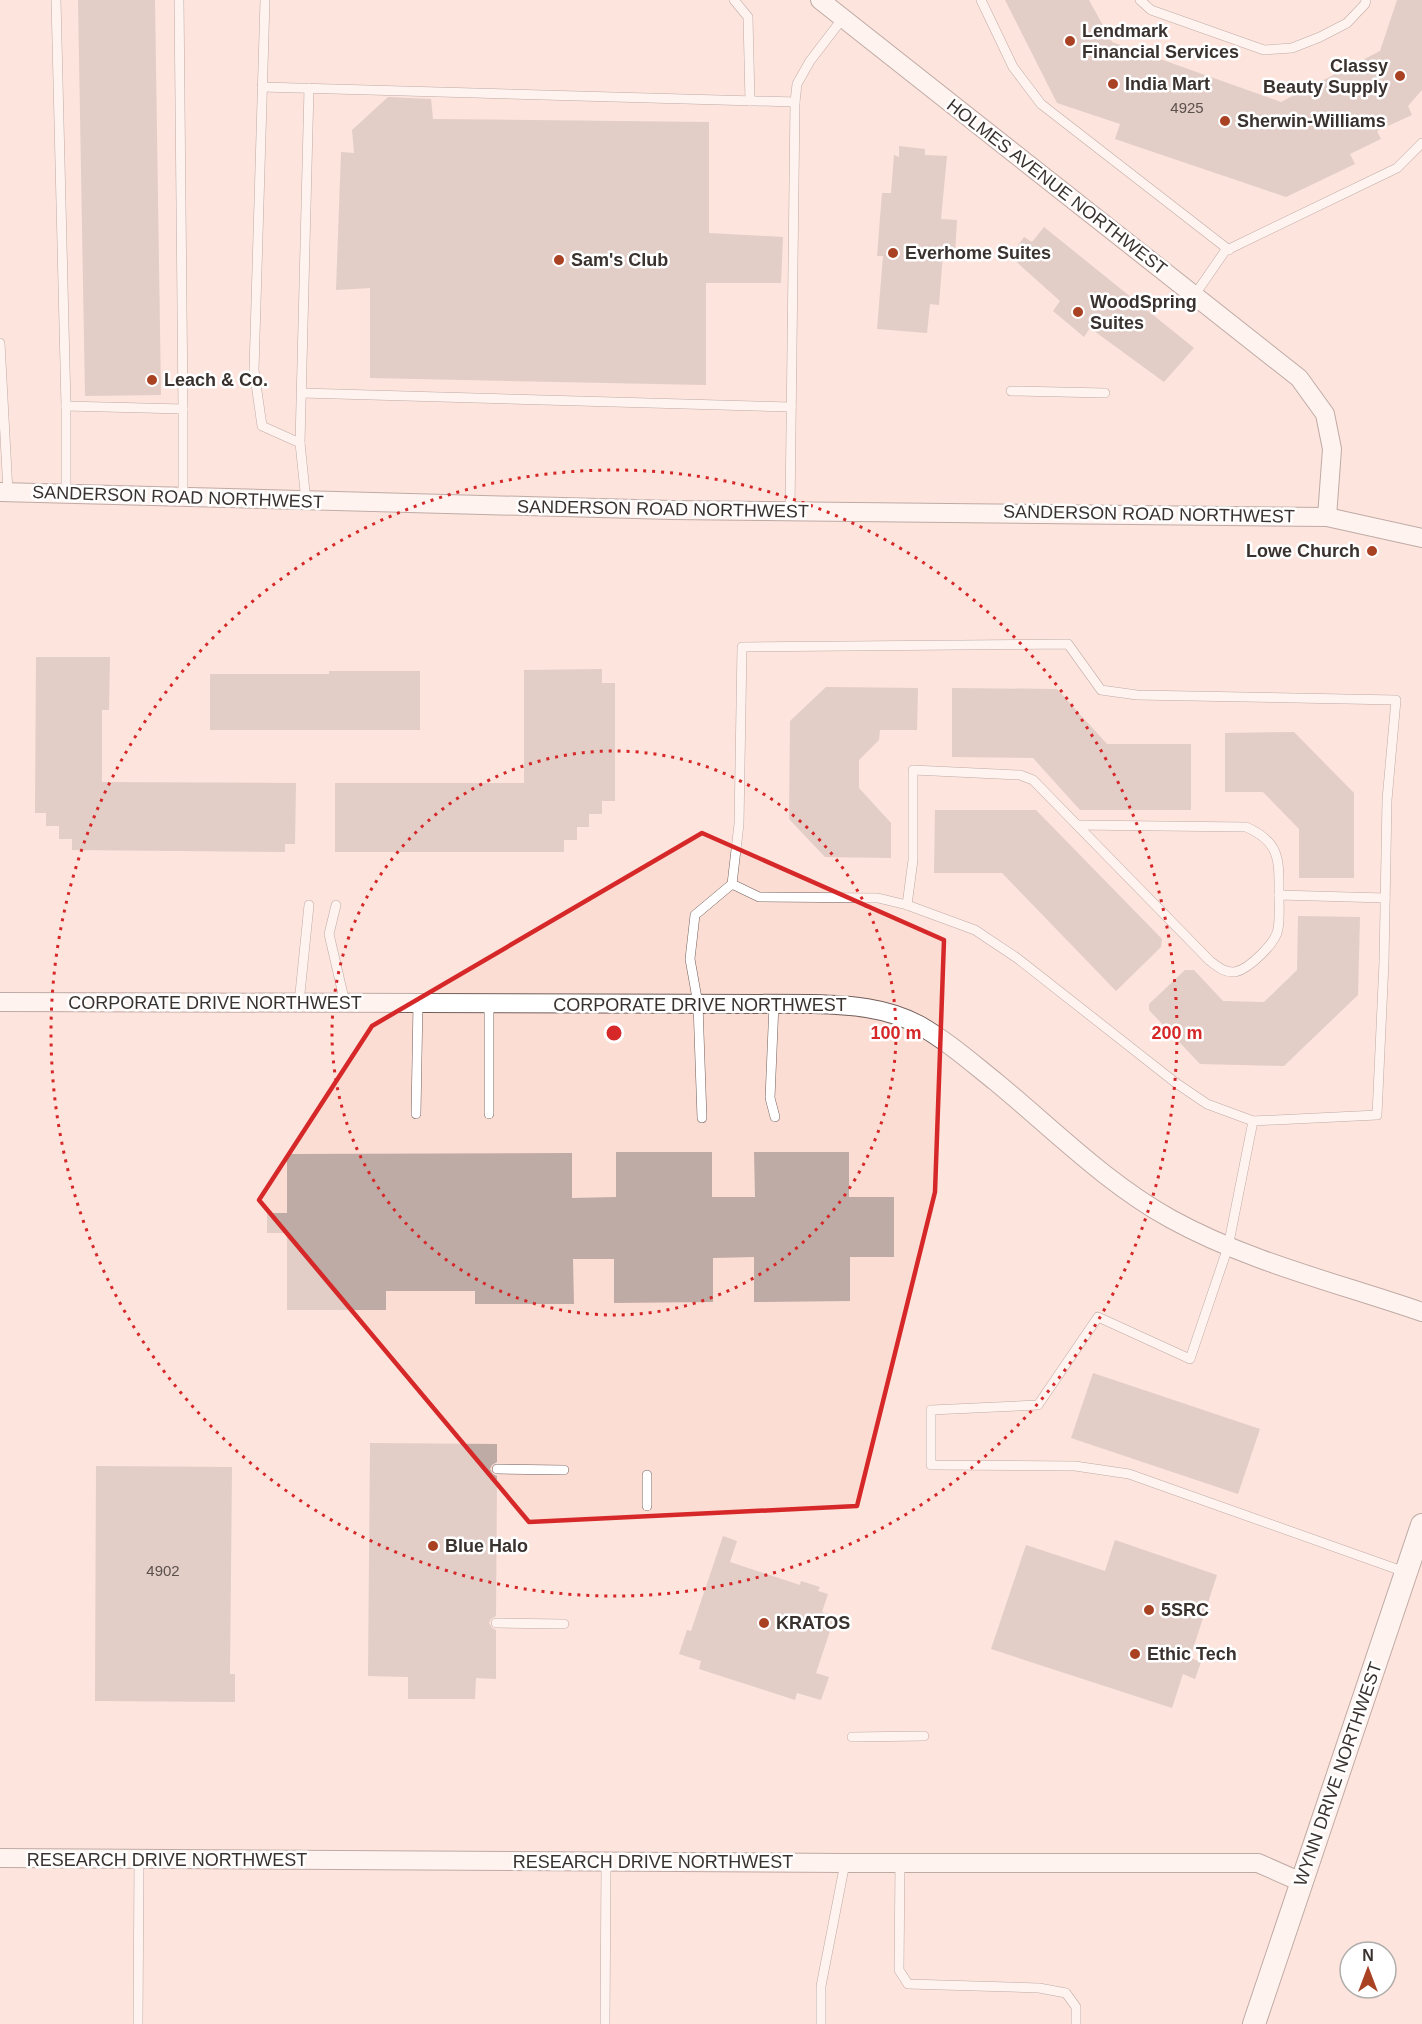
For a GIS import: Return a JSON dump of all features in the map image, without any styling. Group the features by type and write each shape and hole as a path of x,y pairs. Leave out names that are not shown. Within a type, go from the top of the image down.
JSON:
{"street":[{"name":"HOLMES AVENUE NORTHWEST","path":"820,0 1299,378 1325,414 1332,449 1327,517"},
{"name":"SANDERSON ROAD NORTHWEST","path":"4,492 672,510 1327,517"},
{"path":"1327,517 1422,538"},
{"name":"CORPORATE DRIVE NORTHWEST","path":"0,1002 774,1004 846,1005 869,1008 892,1014 918,1025 960,1052 1114,1183 1170,1219 1228,1247 1422,1312"},
{"name":"WYNN DRIVE NORTHWEST","path":"1254,2024 1422,1525"},
{"name":"RESEARCH DRIVE NORTHWEST","path":"0,1858 1258,1863 1301,1882"}],"lane":[{"path":"56,0 66,494"},
{"path":"178,0 183,497"},
{"path":"265,0 254,370 262,426 300,443"},
{"path":"734,0 748,16 750,101"},
{"path":"981,0 1013,66 1041,104 1229,250"},
{"path":"1140,0 1150,10 1264,50 1292,48 1320,38 1347,23 1366,0"},
{"path":"790,511 795,102 798,84 810,61 843,18"},
{"path":"262,87 795,102"},
{"path":"306,501 300,443 309,88"},
{"path":"1194,296 1225,251 1397,168 1422,143"},
{"path":"0,343 4,492"},
{"path":"1011,391 1105,393"},
{"path":"302,393 791,407"},
{"path":"66,406 183,409"},
{"path":"702,1118 698,1004 690,959 695,915 732,884 740,824 742,647 1068,644 1101,690 1137,695 1396,700 1387,800 1377,1115 1253,1121 1207,1104 1176,1083 1017,958 975,930 907,905 878,898 759,897 732,884"},
{"path":"907,905 913,860 913,770 1020,775 1033,780 1077,825 1210,961 1222,970 1234,972 1248,967 1266,949 1278,931 1279,861 1268,840 1258,832 1246,827 1077,825"},
{"path":"1279,895 1385,898"},
{"path":"299,1003 309,905"},
{"path":"336,905 329,934 345,1003"},
{"path":"416,1114 418,1003"},
{"path":"489,1004 489,1114"},
{"path":"774,1004 770,1098 775,1116"},
{"path":"1253,1121 1228,1247 1190,1359 1098,1317 1038,1405 931,1410 931,1465 1075,1466 1129,1474 1406,1572"},
{"path":"497,1469 564,1470"},
{"path":"647,1475 647,1506"},
{"path":"496,1623 564,1624"},
{"path":"852,1737 924,1736"},
{"path":"138,2024 139,1859"},
{"path":"605,2024 606,1862"},
{"path":"821,2024 821,1986 845,1863"},
{"path":"900,1863 899,1970 908,1984 1039,1988 1066,1993 1076,2007 1076,2024"}],"highlighted area":[{"path":"702,833 944,940 935,1192 857,1506 529,1522 259,1200 372,1026"}],"shaded area":[{"path":"0,0 1422,0 1422,2024 0,2024"}],"building":[{"path":"78,0 155,0 161,395 85,396"},
{"path":"1005,0 1089,0 1112,42 1281,102 1380,51 1397,0 1422,0 1422,90 1408,106 1412,115 1377,131 1381,139 1350,154 1355,164 1286,197 1115,139 1120,124 1057,103"},
{"name":"Sam's Club","path":"388,97 431,99 433,119 709,122 709,233 783,237 781,283 706,283 706,385 370,378 370,288 336,290 341,152 354,153 352,130"},
{"path":"899,146 925,149 925,155 947,156 941,219 957,220 955,254 943,253 939,305 930,304 927,333 877,329 883,256 877,256 882,193 891,193 894,155 899,157"},
{"path":"1044,227 1194,348 1164,382 1090,328 1084,337 1053,311 1060,301 1010,256 1024,237 1032,242"},
{"path":"36,657 110,657 109,710 102,710 102,782 296,783 295,844 285,844 285,852 72,850 72,839 59,839 59,826 46,826 46,813 35,813"},
{"path":"602,669 602,683 615,683 615,801 602,801 602,814 589,814 589,827 577,827 577,840 564,840 564,852 335,852 335,783 524,783 524,670"},
{"path":"329,671 420,671 420,730 210,730 210,674 329,674"},
{"path":"826,687 918,688 917,730 880,730 879,740 859,760 859,788 891,823 891,858 825,857 789,819 790,721"},
{"path":"952,688 1057,689 1107,744 1191,744 1191,810 1080,810 1033,758 952,757"},
{"path":"1294,732 1354,793 1354,878 1299,878 1299,829 1263,792 1225,792 1225,733"},
{"path":"935,810 1036,810 1162,939 1161,947 1116,991 1002,873 934,873"},
{"path":"1298,916 1360,917 1358,995 1284,1066 1200,1064 1149,1010 1149,1004 1185,970 1194,970 1223,1001 1264,1002 1297,970"},
{"path":"616,1152 712,1152 712,1197 755,1197 754,1152 849,1152 849,1197 894,1197 894,1257 850,1257 850,1301 754,1302 754,1257 713,1258 713,1302 614,1303 614,1259 573,1259 574,1304 475,1304 475,1291 386,1291 386,1310 287,1310 287,1233 267,1233 267,1213 287,1213 287,1154 572,1153 572,1198 616,1197"},
{"path":"1093,1373 1260,1429 1238,1494 1071,1438"},
{"name":"Blue Halo","path":"370,1443 497,1444 497,1462 490,1469 497,1476 496,1616 489,1623 496,1630 496,1679 476,1678 475,1699 408,1699 408,1677 368,1676"},
{"path":"96,1466 232,1467 230,1674 235,1674 235,1702 95,1701"},
{"name":"KRATOS","path":"723,1536 737,1541 730,1562 800,1585 801,1581 820,1587 818,1591 828,1594 822,1612 835,1616 816,1673 829,1677 821,1700 797,1693 795,1700 699,1669 701,1661 679,1654 687,1630 691,1631"},
{"path":"1115,1540 1217,1575 1190,1658 1201,1662 1195,1679 1183,1674 1172,1708 991,1649 1026,1545 1105,1571"}],"place":[{"name":"Lendmark Financial Services","path":"1070,41"},
{"name":"Classy Beauty Supply","path":"1400,76"},
{"name":"India Mart","path":"1113,84"},
{"name":"Sherwin-Williams","path":"1225,121"},
{"name":"Everhome Suites","path":"893,253"},
{"name":"Sam's Club","path":"559,260"},
{"name":"WoodSpring Suites","path":"1078,312"},
{"name":"Leach & Co.","path":"152,380"},
{"name":"Lowe Church","path":"1372,551"},
{"name":"Blue Halo","path":"433,1546"},
{"name":"5SRC","path":"1149,1610"},
{"name":"KRATOS","path":"764,1623"},
{"name":"Ethic Tech","path":"1135,1654"}]}
